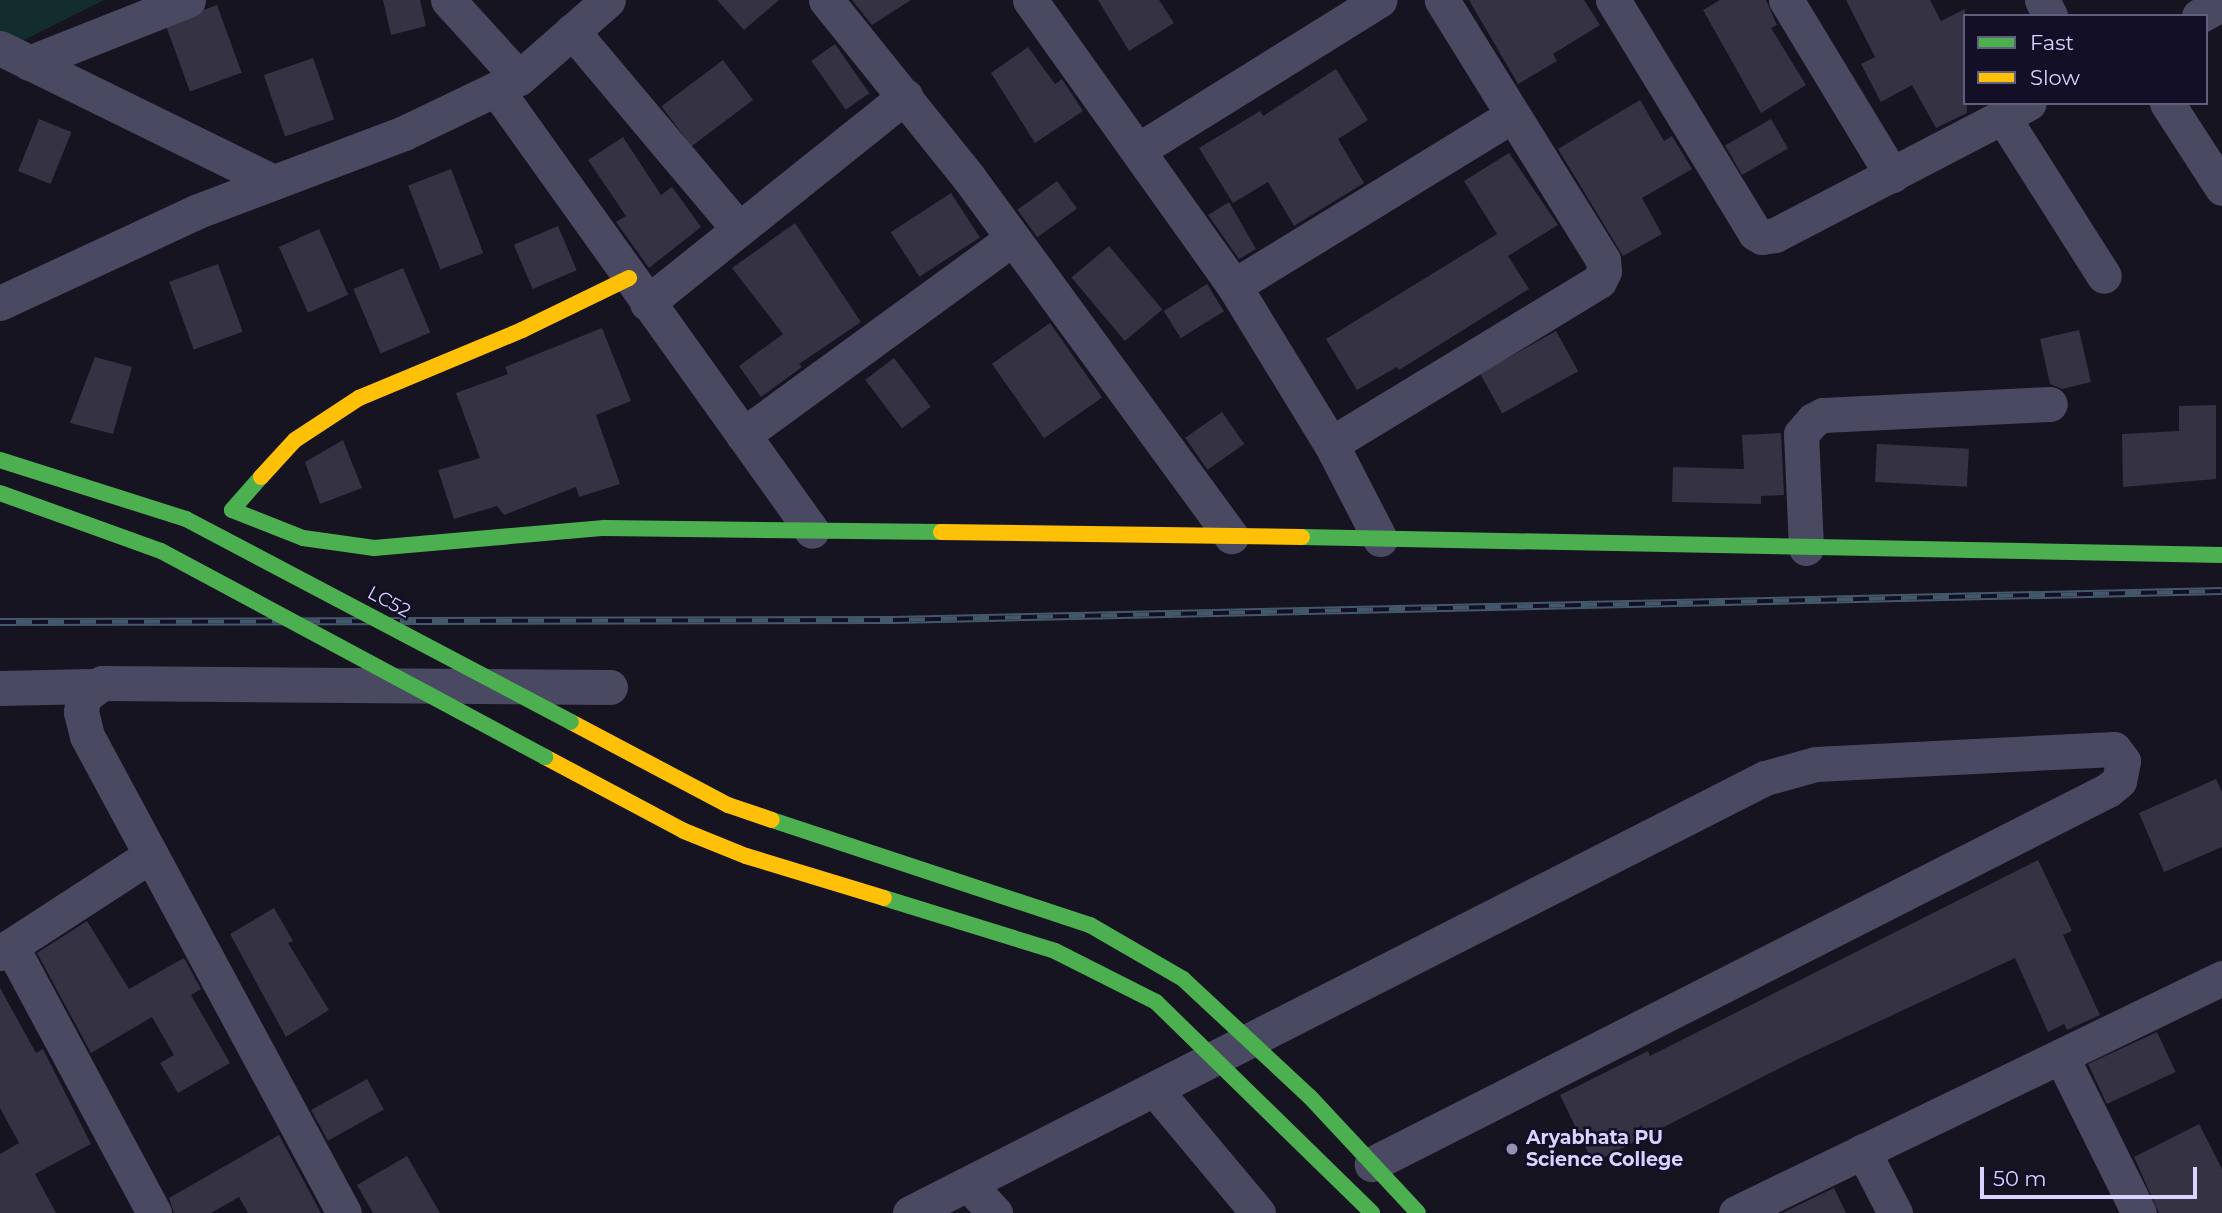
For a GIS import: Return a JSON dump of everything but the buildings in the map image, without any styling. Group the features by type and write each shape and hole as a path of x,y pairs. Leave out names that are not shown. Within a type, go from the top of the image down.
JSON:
{"main road":[{"path":"638,290 522,330 359,398 295,440 232,510 303,538 374,548 604,528 1231,536 2222,555"},
{"name":"LC52","path":"0,460 186,519 728,805 1090,925 1183,979 1246,1041 1310,1097 1418,1213"},
{"path":"0,493 162,551 684,831 747,856 1055,951 1156,1002 1372,1213"}],"street":[{"path":"14,56 187,0"},
{"path":"448,0 507,84 638,290 812,531"},
{"path":"0,303 198,211 404,133 507,84 608,0"},
{"path":"827,0 905,96 1013,238 1231,536"},
{"path":"1030,0 1140,149 1234,286 1331,444 1380,539"},
{"path":"1140,149 1379,0"},
{"path":"1331,444 1599,281 1604,271 1604,260 1442,0"},
{"path":"1613,0 1755,233 1775,235 2016,110 2104,276"},
{"path":"1786,0 1892,174"},
{"path":"2203,14 2222,4"},
{"path":"572,31 739,229"},
{"path":"14,56 274,183"},
{"path":"638,290 739,229 905,96"},
{"path":"2168,105 2222,188"},
{"path":"1234,286 1513,114"},
{"path":"743,435 1013,238"},
{"path":"1806,548 1801,434 1813,420 1823,415 2050,404"},
{"path":"0,688 92,687 102,683 610,687"},
{"path":"92,687 83,697 81,712 87,736 344,1213"},
{"path":"910,1213 1156,1091 1246,1041 1790,769 2114,748 2123,761 2119,781 2108,790 1372,1164"},
{"path":"151,855 6,950 154,1213"},
{"path":"1736,1213 2222,978"},
{"path":"2061,1056 2139,1213"},
{"path":"1156,1091 1258,1213"},
{"path":"1863,1151 1895,1213"},
{"path":"968,1184 995,1213"}],"green space":[{"path":"0,0 104,0 16,44 0,36"}],"railway":[{"path":"0,622 893,620 2222,591"}],"traffic: fast":[{"path":"0,460 186,519"},
{"path":"261,477 232,510 303,538 374,548 604,528 941,532"},
{"path":"0,493 161,551"},
{"path":"186,519 571,722"},
{"path":"1302,537 2222,555"},
{"path":"161,551 545,757"},
{"path":"772,820 1090,925 1183,979 1310,1097 1418,1213"},
{"path":"884,898 1055,951 1156,1002 1372,1213"}],"traffic: slow":[{"path":"261,477 295,440 359,398 522,330 629,278"},
{"path":"941,532 1302,537"},
{"path":"571,722 728,805 772,820"},
{"path":"545,757 684,831 746,856 884,898"}],"place":[{"name":"Aryabhata PU Science College","path":"1512,1149"}]}
